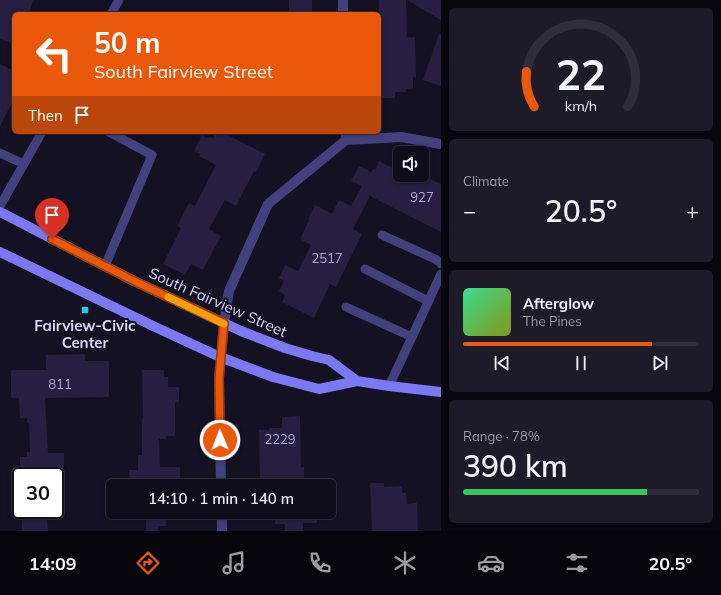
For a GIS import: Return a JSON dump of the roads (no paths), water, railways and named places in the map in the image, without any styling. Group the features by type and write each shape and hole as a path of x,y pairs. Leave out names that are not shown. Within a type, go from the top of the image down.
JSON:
{"main road":[{"name":"South Fairview Street","path":"0,212 134,281 224,323 258,338 312,356 329,360 357,381"},
{"path":"0,252 220,357 273,376 319,389 357,381 441,392"}],"street":[{"path":"343,0 343,12"},
{"path":"221,479 219,378 220,357 229,291 268,204 346,136 401,136 441,144"},
{"path":"222,519 222,531"}],"lane":[{"path":"112,12 119,0"},
{"path":"0,206 41,134"},
{"path":"105,266 152,155 113,134"},
{"path":"0,153 24,164"},
{"path":"382,235 435,259 441,264"},
{"path":"365,269 428,301"},
{"path":"389,386 441,274"},
{"path":"346,307 412,338"}],"place":[{"name":"Fairview-Civic Center","path":"85,310"}]}
